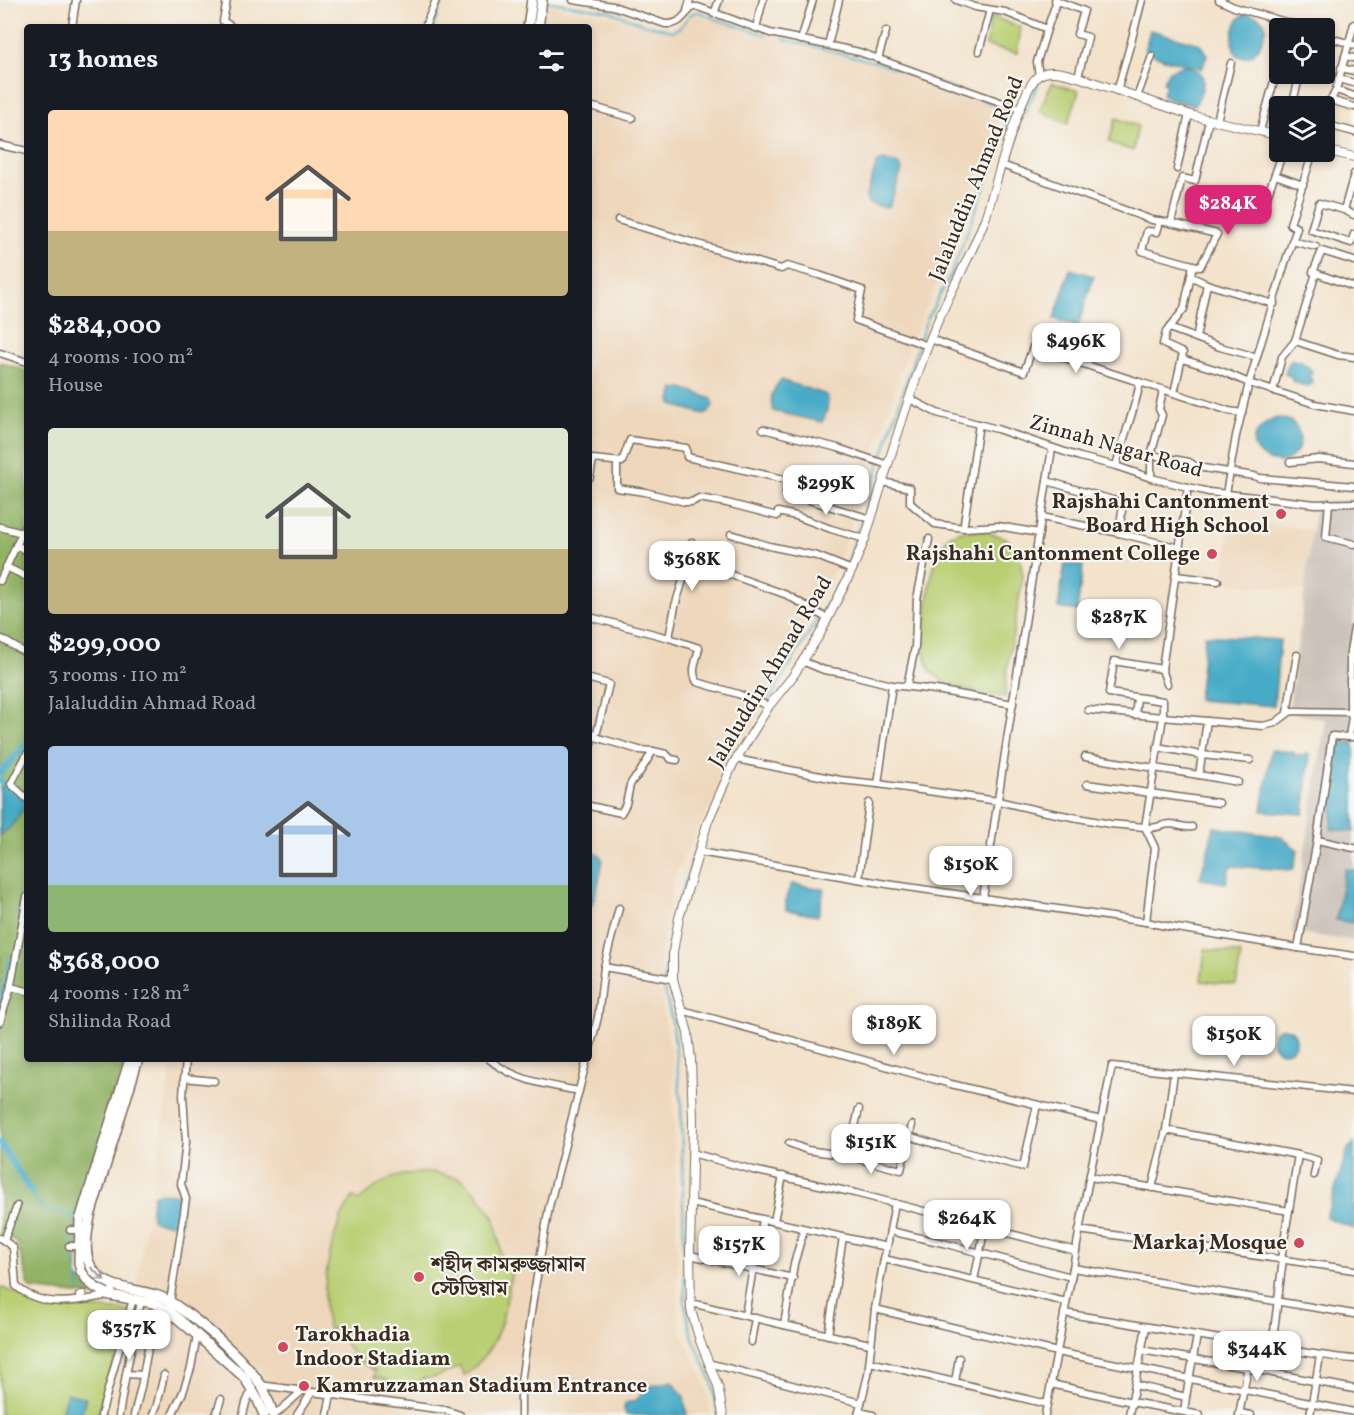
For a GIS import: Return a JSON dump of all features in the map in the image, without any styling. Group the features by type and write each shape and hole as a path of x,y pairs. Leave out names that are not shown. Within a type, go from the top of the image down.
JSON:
{"main road":[{"path":"528,24 532,0"},
{"path":"538,24 542,0"},
{"path":"129,1062 80,1220 79,1263 81,1271 96,1288 110,1295 153,1303 169,1311 267,1396 274,1415"},
{"path":"137,1062 90,1216 86,1236 87,1256 92,1270 114,1285 159,1296 203,1326 228,1348 256,1387 264,1415"}],"street":[{"path":"75,24 76,0"},
{"path":"226,0 223,21 228,24"},
{"path":"426,24 436,0"},
{"path":"573,0 613,6 665,25 680,21 693,7 698,8 756,28 859,52 1020,109"},
{"path":"687,12 690,0"},
{"path":"714,14 718,0"},
{"path":"756,28 763,0"},
{"path":"801,40 813,0"},
{"path":"828,45 839,0"},
{"path":"956,0 975,7 1005,12 1047,29"},
{"path":"1039,76 1037,62 1056,0 1084,11 1077,34 1088,37 1078,77"},
{"path":"1117,90 1142,0"},
{"path":"1219,0 1269,19"},
{"path":"980,51 990,9"},
{"path":"1332,96 1351,44 1354,24"},
{"path":"878,59 886,31"},
{"path":"1335,39 1351,44"},
{"path":"1137,97 1152,56"},
{"path":"1345,56 1354,58"},
{"path":"1171,223 1182,178 1195,181 1231,63"},
{"path":"1341,68 1354,71"},
{"name":"Jalaluddin Ahmad Road","path":"723,1415 718,1386 691,1310 693,1120 691,1060 688,1033 672,979 673,952 679,918 708,821 736,759 769,706 793,676 820,634 852,570 865,539 929,343 985,218 1029,87 1039,76 1047,72 1061,73 1189,114 1269,133"},
{"path":"1338,79 1354,83"},
{"path":"1260,131 1273,84"},
{"path":"1336,90 1354,96"},
{"path":"1335,101 1354,107"},
{"path":"592,107 632,118"},
{"path":"1177,169 1189,114"},
{"path":"1335,127 1354,132"},
{"path":"0,145 24,150"},
{"path":"1335,153 1354,158"},
{"path":"1266,198 1280,162"},
{"path":"1226,494 1249,383 1297,228 1290,224 1310,162"},
{"path":"1002,165 1152,220 1161,221 1171,223 1217,234 1200,267 1142,251 1147,231 1157,232 1161,221"},
{"path":"1344,210 1354,174"},
{"path":"1275,175 1303,185"},
{"path":"1354,215 1319,203 1311,230 1352,243 1354,234"},
{"path":"618,220 781,269 787,266 862,290 856,320 929,343 1024,372 1033,347 1140,383 1242,413"},
{"path":"1320,234 1319,249 1312,272 1354,287"},
{"path":"1292,241 1354,261"},
{"path":"1174,393 1183,353 1163,344 1166,332 1184,309 1193,265"},
{"path":"1273,391 1282,357 1295,341 1316,273"},
{"path":"1192,277 1207,284 1274,304"},
{"path":"1196,338 1207,284"},
{"path":"1169,328 1220,347 1257,357"},
{"path":"1295,341 1338,355 1354,357"},
{"path":"0,353 24,361"},
{"path":"1182,359 1315,404 1354,411"},
{"path":"1116,466 1136,405 1140,383"},
{"path":"1151,478 1151,455 1162,415 1159,409 1163,390"},
{"name":"Zinnah Nagar Road","path":"910,399 937,413 1151,478 1209,492 1298,502 1354,503"},
{"path":"964,523 979,424"},
{"path":"763,429 838,448 888,465"},
{"path":"592,465 593,459 622,462 630,440 686,448 687,457 788,480 786,493 871,519"},
{"path":"983,898 1052,448"},
{"path":"1151,455 1189,462 1197,467 1229,472 1291,481 1354,486"},
{"path":"1290,462 1319,459 1354,463"},
{"path":"617,462 616,488 645,492 685,502 692,502 699,498 777,516 778,512 865,539"},
{"path":"1047,481 1123,503 1119,533"},
{"path":"883,482 910,488 910,503 935,524 964,528 998,526 1039,533"},
{"path":"1167,684 1162,669 1188,487"},
{"path":"1329,503 1326,537 1354,544"},
{"path":"1042,517 1180,548"},
{"path":"0,527 22,533"},
{"path":"0,580 24,529"},
{"path":"731,534 769,546 818,556 852,570"},
{"path":"907,686 915,647 917,599 929,539"},
{"path":"669,638 692,542"},
{"path":"16,545 24,549"},
{"path":"6,567 24,576"},
{"path":"723,572 787,595 828,619"},
{"path":"1176,576 1218,581"},
{"path":"592,618 699,648 693,671 693,677 697,682 769,706"},
{"path":"1298,948 1332,736 1351,737 1350,651 1354,628"},
{"path":"0,638 24,652"},
{"path":"1287,714 1297,655"},
{"path":"802,661 824,670 892,685 1013,704"},
{"path":"1146,922 1155,848 1145,827 1163,717 1163,701 1109,693 1114,662 1162,669"},
{"path":"592,680 609,684 597,732 592,736"},
{"path":"878,784 892,685"},
{"path":"1135,715 1137,698"},
{"path":"1088,710 1263,726 1275,723 1291,711 1352,716"},
{"path":"1199,775 1207,721"},
{"path":"592,736 639,750 666,754 670,759 677,760"},
{"path":"1157,747 1250,760"},
{"path":"592,806 621,813 633,780 653,751"},
{"path":"1084,757 1238,782"},
{"path":"736,759 840,780 998,801 1110,824 1154,829 1171,824 1185,828 1192,827"},
{"path":"24,760 11,784 24,796"},
{"path":"1087,783 1219,803"},
{"path":"859,879 869,803"},
{"path":"1317,840 1354,848"},
{"path":"699,852 1354,957"},
{"path":"592,1041 598,1017 604,967 619,908"},
{"path":"0,1022 11,987 24,914"},
{"path":"604,967 672,979"},
{"path":"11,987 24,991"},
{"path":"682,1010 951,1084 1101,1120"},
{"path":"170,1302 186,1199 181,1185 186,1143 183,1095 186,1062"},
{"path":"493,1062 519,1077 579,1091"},
{"path":"521,1415 521,1382 549,1207 586,1062"},
{"path":"1045,1415 1112,1066 1354,1092"},
{"path":"1152,1188 1166,1130 1174,1073"},
{"path":"184,1078 214,1081"},
{"path":"909,1136 1023,1167 1037,1105"},
{"path":"848,1156 859,1109"},
{"path":"789,1143 807,1150 848,1156 901,1170 912,1125"},
{"path":"1166,1130 1317,1160 1314,1175"},
{"path":"692,1153 1076,1251"},
{"path":"1272,1347 1282,1259 1298,1155"},
{"path":"774,1221 783,1176"},
{"path":"1090,1177 1289,1211"},
{"path":"691,1203 887,1247"},
{"path":"873,1415 859,1413 870,1362 875,1309 895,1203"},
{"path":"17,1206 2,1239 13,1247 16,1286 43,1300 75,1302 110,1295 114,1285"},
{"path":"745,1316 763,1220"},
{"path":"974,1280 985,1227"},
{"path":"784,1325 794,1264 804,1229"},
{"path":"1079,1230 1354,1270"},
{"path":"890,1231 1071,1277"},
{"path":"828,1335 843,1237"},
{"path":"690,1255 793,1278"},
{"path":"884,1259 1066,1302"},
{"path":"1073,1268 1354,1314"},
{"path":"119,1415 137,1300"},
{"path":"101,1415 137,1300"},
{"path":"691,1303 870,1344"},
{"path":"875,1309 1057,1352 1354,1412"},
{"path":"1064,1313 1320,1356 1354,1359"},
{"path":"751,1342 755,1318"},
{"path":"1129,1415 1146,1327"},
{"path":"182,1415 172,1414 189,1374 197,1335"},
{"path":"1184,1412 1197,1336"},
{"path":"134,1415 150,1337"},
{"path":"1251,1415 1239,1414 1252,1345"},
{"path":"1141,1350 1354,1389"},
{"path":"1310,1415 1320,1356"},
{"path":"955,1382 958,1358"},
{"path":"870,1362 1047,1404"},
{"path":"708,1363 861,1403"},
{"path":"126,1374 143,1376"},
{"path":"153,1415 164,1375"},
{"path":"1051,1384 1200,1415"},
{"path":"1135,1385 1186,1397"},
{"path":"243,1415 246,1403 256,1387 312,1392 460,1415"},
{"path":"274,1415 302,1392"},
{"path":"297,1415 312,1392"},
{"path":"327,1415 332,1395"},
{"path":"216,1415 221,1399"}],"shaded area":[{"path":"541,3 615,17 669,32 691,13 874,62 1002,110 940,278 911,341 836,568 675,874 660,956 663,1012 673,1064 678,1320 682,1334 706,1385 711,1415 115,1415 173,1062 592,1062 592,24 538,24"},
{"path":"1354,499 1354,941 1292,932 1326,720 1289,712 1316,502"},
{"path":"1231,520 1315,530 1307,592 1223,582"}],"green space":[{"path":"991,16 1021,28 1017,53 986,46"},
{"path":"1052,83 1079,91 1068,124 1039,111"},
{"path":"1116,118 1138,126 1133,151 1109,142"},
{"path":"0,362 24,370 24,1062 125,1062 80,1205 77,1277 95,1296 30,1289 17,1242 0,1235"},
{"path":"962,531 982,531 1006,538 1019,553 1023,576 1007,669 1005,697 982,694 946,684 930,671 923,648 930,583 937,554 949,536"},
{"path":"1205,949 1241,954 1236,985 1201,981"},
{"name":"শহীদ কামরুজ্জামান স্টেডিয়াম","path":"432,1172 461,1179 478,1195 494,1217 500,1246 501,1268 512,1270 506,1301 494,1341 477,1365 464,1376 460,1366 440,1376 421,1379 421,1385 405,1386 404,1390 387,1388 388,1380 374,1377 376,1371 354,1355 335,1328 329,1330 326,1318 325,1289 329,1258 341,1218 353,1197 359,1201 384,1181 400,1175"},
{"path":"0,1287 45,1305 130,1311 98,1415 0,1415"}],"water":[{"path":"1245,14 1258,17 1266,28 1255,52 1243,57 1236,53 1233,38 1237,22"},
{"path":"1150,30 1200,44 1207,55 1202,69 1165,59 1145,50"},
{"path":"1184,65 1194,68 1203,77 1202,90 1194,106 1168,99 1162,95 1166,85 1163,82 1169,71"},
{"path":"884,160 900,165 902,170 889,207 886,208 868,203 866,197 877,162"},
{"path":"1070,269 1094,276 1078,326 1054,319"},
{"path":"1292,360 1301,361 1310,369 1312,373 1309,375 1313,383 1307,387 1292,381 1292,377 1285,374"},
{"path":"781,380 827,395 827,409 822,422 773,411 772,394"},
{"path":"683,388 712,399 713,405 710,411 704,414 673,405 671,401 674,389"},
{"path":"1277,418 1292,422 1299,432 1300,440 1294,455 1280,462 1271,461 1261,455 1254,444 1254,439 1261,428"},
{"path":"1065,563 1083,566 1077,611 1058,608"},
{"path":"1205,635 1280,640 1274,706 1198,700"},
{"path":"1339,742 1354,744 1354,832 1331,829"},
{"path":"1271,750 1294,752 1294,755 1310,754 1304,814 1262,811"},
{"path":"3,787 13,792 24,807 13,824 0,836 0,788"},
{"path":"1214,827 1281,837 1298,850 1293,870 1230,866 1226,883 1200,879"},
{"path":"592,852 600,855 602,859 592,904"},
{"path":"1345,869 1354,870 1354,923 1336,920"},
{"path":"792,884 824,889 818,916 786,910 786,897"},
{"path":"1284,1028 1293,1031 1296,1040 1293,1049 1284,1052 1275,1049 1272,1040 1275,1031"},
{"path":"1354,1143 1354,1229 1326,1217 1348,1149"},
{"path":"177,1194 181,1198 181,1221 176,1224 156,1222 152,1219 151,1206 154,1195"},
{"path":"673,1382 684,1397 687,1415 626,1415 625,1403 637,1400 644,1391 652,1386"},
{"path":"67,1393 86,1398 81,1415 60,1415"}],"waterway":[{"path":"434,24 443,0"},
{"path":"718,13 722,0"},
{"path":"545,1 609,11 644,24 673,31 681,27 689,15 700,12 767,35"},
{"path":"769,700 844,574 926,321 952,272 1000,147 1010,113 974,96 879,63 784,39"},
{"path":"1010,113 1023,117 1040,80"},
{"path":"0,773 24,747"},
{"path":"0,781 24,802"},
{"path":"698,842 673,921 663,984 673,1025 681,1102 685,1303 691,1333 712,1382 718,1415"},
{"path":"21,917 24,894"},
{"path":"6,986 13,957"},
{"path":"0,1006 4,992"},
{"path":"0,1143 31,1192"},
{"path":"31,1192 45,1210 73,1215 72,1228"},
{"path":"72,1234 72,1244"},
{"path":"72,1248 74,1261"},
{"path":"75,1265 80,1290"}],"place":[{"name":"Rajshahi Cantonment Board High School","path":"1281,514"},
{"name":"Rajshahi Cantonment College","path":"1212,554"},
{"name":"Markaj Mosque","path":"1299,1243"},
{"name":"শহীদ কামরুজ্জামান স্টেডিয়াম","path":"419,1277"},
{"name":"Tarokhadia Indoor Stadiam","path":"283,1347"},
{"name":"Kamruzzaman Stadium Entrance","path":"304,1386"}]}
